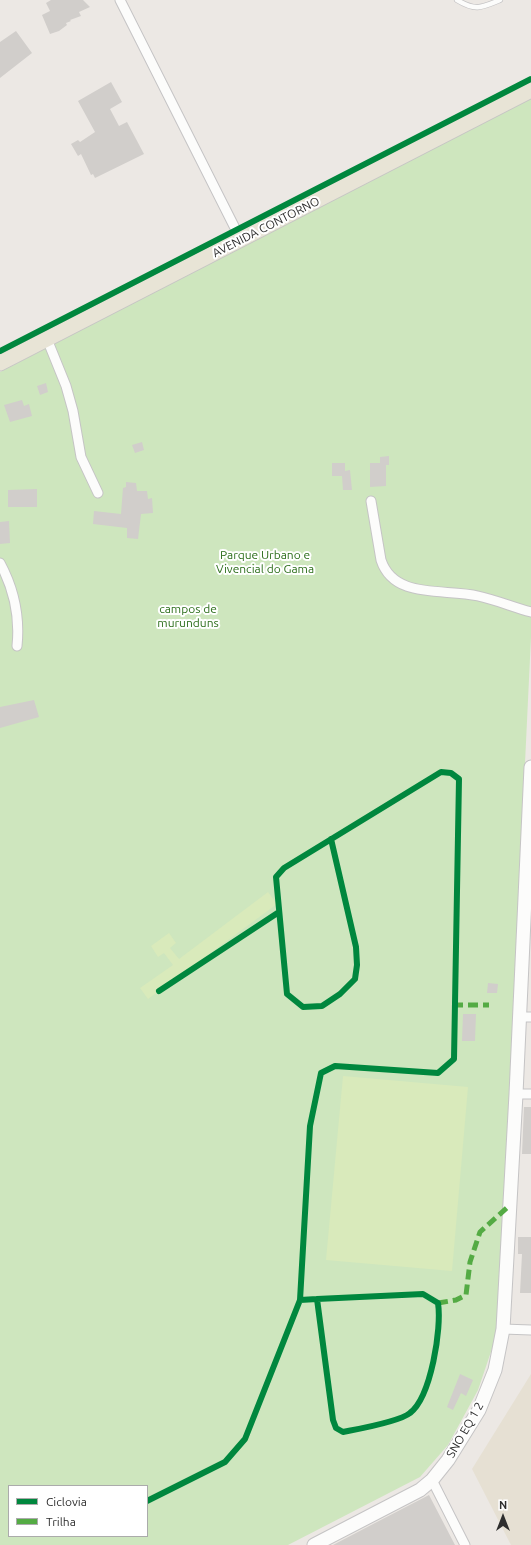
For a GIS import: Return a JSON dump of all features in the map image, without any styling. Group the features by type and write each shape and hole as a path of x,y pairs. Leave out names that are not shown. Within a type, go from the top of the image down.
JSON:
{"main road":[{"name":"AVENIDA CONTORNO","path":"0,363 531,90"}],"street":[{"path":"120,0 241,240"},
{"path":"47,339 66,386 73,411 81,458 98,493"},
{"path":"371,501 381,560 384,569 392,579 399,584 412,588 478,596 531,612"},
{"path":"0,563 12,589 16,609 18,633 17,646"},
{"name":"SNO EQ 1 2","path":"314,1545 420,1490 432,1480 448,1460 479,1410 495,1370 503,1329 516,1094 525,1017 531,767"},
{"path":"516,1094 531,1094"},
{"path":"503,1329 531,1330"},
{"path":"432,1480 465,1545"}],"lane":[{"path":"457,0 470,7 482,7 500,0"}],"shaded area":[{"path":"531,1374 531,1545 511,1545 472,1469"}],"green space":[{"name":"Parque Urbano e Vivencial do Gama","path":"531,97 531,637 498,1331 478,1390 448,1445 420,1477 288,1545 0,1545 0,372"},
{"path":"268,892 277,904 148,999 140,988 173,965 164,953 158,957 151,946 169,933 176,943 170,948 179,959"},
{"path":"343,1076 468,1087 452,1271 326,1260"}],"building":[{"path":"51,0 83,0 90,7 79,12 81,16 70,20 71,21 66,23 67,25 59,31 50,34 42,15 50,11 46,3"},
{"path":"16,31 32,53 0,78 0,42"},
{"path":"111,82 122,102 110,109 119,126 127,122 144,154 95,178 93,174 91,175 81,154 78,156 71,144 78,140 80,142 95,132 78,101"},
{"path":"46,383 48,392 40,395 37,386"},
{"path":"22,400 24,406 29,404 32,416 10,422 4,405"},
{"path":"142,442 144,450 135,453 132,445"},
{"path":"389,456 389,465 386,465 386,486 370,487 370,463 380,463 380,457"},
{"path":"332,463 345,463 345,471 350,470 352,490 343,490 342,476 332,476"},
{"path":"126,482 136,483 137,491 147,491 148,499 152,498 153,513 141,514 138,539 127,538 127,528 93,524 94,511 121,514 123,488 126,487"},
{"path":"37,489 37,507 8,507 8,490"},
{"path":"9,521 10,543 0,544 0,522"},
{"path":"34,700 39,717 0,728 0,707"},
{"path":"488,983 498,984 497,993 487,993"},
{"path":"463,1014 476,1014 475,1041 462,1041"},
{"path":"524,1107 531,1107 531,1154 522,1154"},
{"path":"518,1237 531,1237 531,1293 520,1293 522,1254 518,1254"},
{"path":"460,1374 473,1380 466,1396 461,1393 453,1410 447,1407"},
{"path":"429,1495 455,1545 333,1545 375,1523"}],"marked path":[{"path":"453,1005 489,1005"},
{"path":"438,1303 456,1300 466,1295 470,1262 480,1232 510,1205"}],"cycle path":[{"path":"0,351 531,79"},
{"path":"148,1500 225,1462 245,1439 300,1300 310,1126 321,1073 335,1066 438,1073 454,1059 459,779 451,773 441,772 331,839"},
{"path":"331,839 356,947 357,965 355,979 340,994 322,1006 303,1007 287,994 276,877 284,868 331,839"},
{"path":"159,991 279,912"},
{"path":"300,1300 317,1299 423,1294 438,1303 439,1314 436,1345 429,1378 424,1393 410,1413 388,1422 358,1429 343,1432 336,1428 333,1420 317,1299"}],"park label":[{"name":"campos de murunduns","path":"188,616"}]}
